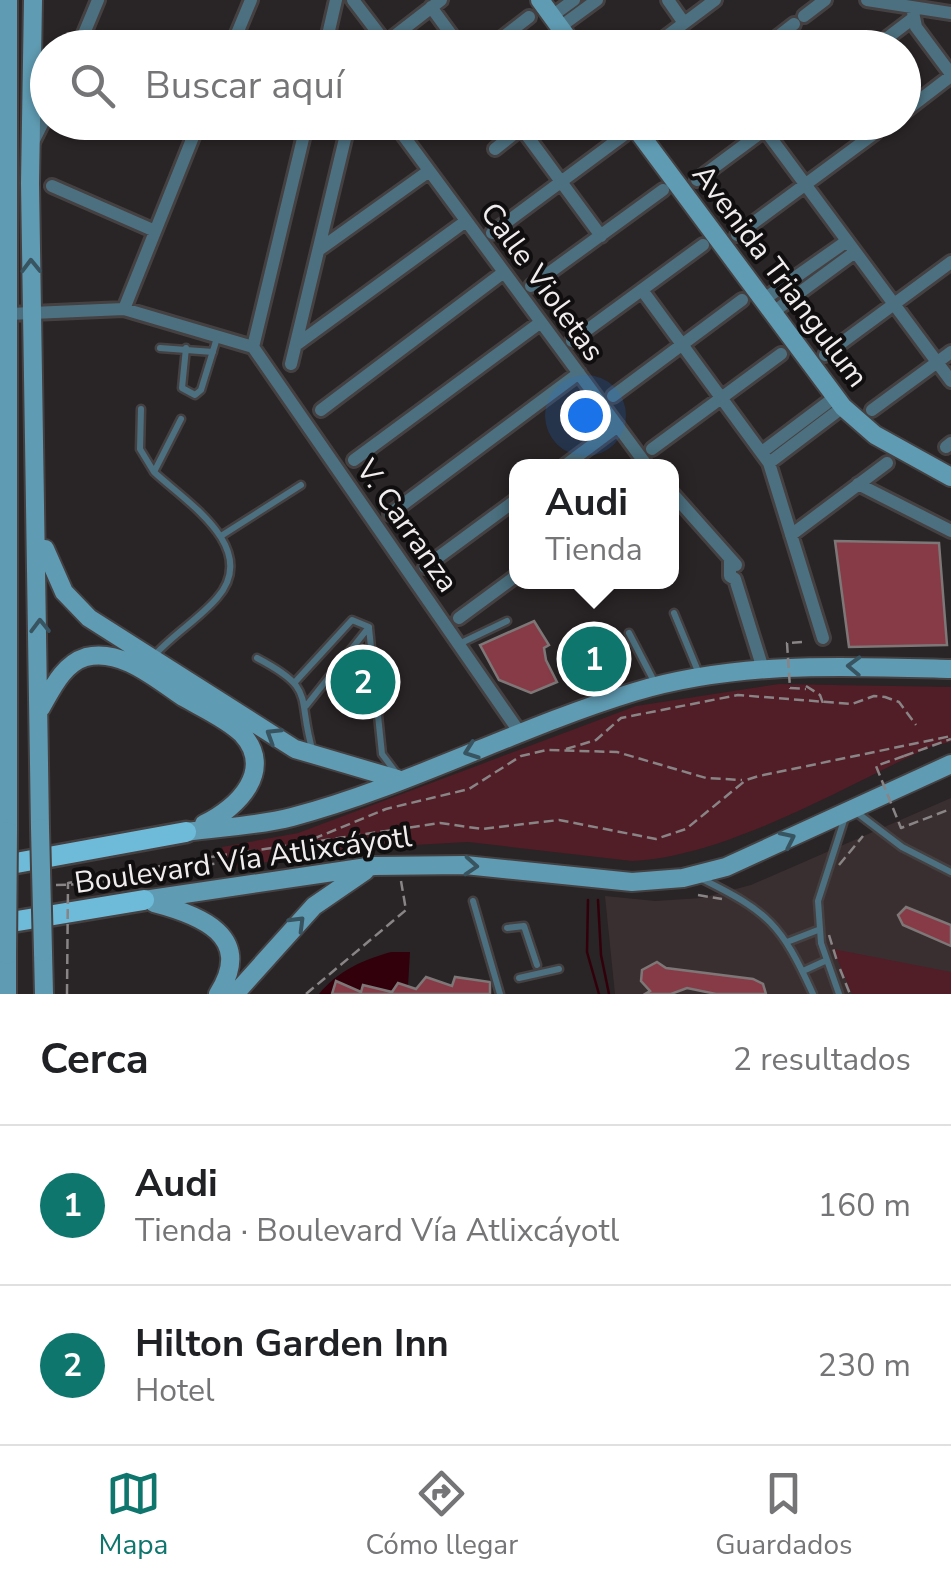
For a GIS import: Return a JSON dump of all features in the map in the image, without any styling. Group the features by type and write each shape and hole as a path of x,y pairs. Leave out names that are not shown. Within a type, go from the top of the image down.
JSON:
{"main road":[{"path":"6,994 8,831 3,753 3,533 9,314 8,0"},
{"path":"33,0 33,30"},
{"path":"540,0 562,30"},
{"path":"31,140 44,994"},
{"name":"Avenida Triangulum","path":"637,140 839,402 875,434 951,477"},
{"path":"39,531 53,573 75,606 314,758 399,778"},
{"path":"41,708 59,678 76,661 111,656 236,729 254,757 252,780 225,814 186,832"},
{"name":"Boulevard Vía Atlixcáyotl","path":"0,866 288,818 360,796 520,733 657,687 763,669 833,665 951,669"},
{"name":"Boulevard Vía Atlixcáyotl","path":"0,924 374,866 465,865 632,882 694,876 726,867 951,764"},
{"path":"236,994 314,906 374,866"},
{"path":"144,900 198,916 217,928 228,952 228,976 218,994"}],"street":[{"path":"86,30 98,0"},
{"path":"238,30 251,0"},
{"path":"328,30 336,0"},
{"path":"353,0 372,30"},
{"path":"556,22 574,0"},
{"path":"556,22 597,0"},
{"path":"668,0 684,23"},
{"path":"675,30 715,0"},
{"path":"786,30 825,0"},
{"path":"867,0 912,13 951,13"},
{"path":"401,30 437,2 452,30"},
{"path":"894,30 912,13"},
{"path":"912,13 951,75 921,99"},
{"path":"513,30 530,17"},
{"path":"31,146 34,140"},
{"path":"124,309 189,140"},
{"path":"9,314 124,309 253,348 302,140"},
{"path":"291,364 345,140"},
{"name":"Calle Violetas","path":"406,140 643,459"},
{"path":"495,148 504,140"},
{"path":"532,140 602,236"},
{"path":"492,233 614,140"},
{"path":"697,180 747,140"},
{"path":"776,140 951,381"},
{"path":"737,235 864,140"},
{"path":"320,249 429,171"},
{"path":"52,186 155,230"},
{"path":"531,286 664,190"},
{"path":"296,345 466,221"},
{"path":"572,341 703,245"},
{"path":"768,306 851,246"},
{"path":"825,355 951,262"},
{"path":"321,410 504,272"},
{"path":"642,290 766,458 823,638"},
{"path":"613,396 742,300"},
{"path":"354,460 541,322"},
{"name":"V. Carranza","path":"253,348 520,733"},
{"path":"872,410 951,352"},
{"path":"652,448 781,354"},
{"path":"390,514 578,373"},
{"path":"766,458 839,402"},
{"path":"572,459 618,426"},
{"path":"791,535 887,463"},
{"path":"858,484 951,531"},
{"path":"679,499 715,536 738,574 736,579 763,669"},
{"path":"425,568 509,505"},
{"path":"459,618 509,581"}],"lane":[{"path":"186,348 182,388 195,395 201,390 218,337"},
{"path":"160,348 212,352"},
{"path":"141,410 140,448 154,472 201,512 222,536 230,565 219,596 152,658"},
{"path":"154,472 181,420"},
{"path":"222,536 302,485"},
{"path":"674,613 701,678"},
{"path":"296,681 352,620 368,626"},
{"path":"458,644 507,621"},
{"path":"306,706 368,626"},
{"path":"368,626 382,754 399,778"},
{"path":"629,633 657,687"},
{"path":"257,658 296,681 306,706 314,758"},
{"path":"839,994 825,961 818,930 821,884 850,810 884,836 951,872"},
{"path":"694,876 761,910 777,924 813,994"},
{"path":"473,901 500,994"},
{"path":"507,928 521,925 526,929 537,965"},
{"path":"787,942 818,930"},
{"path":"803,971 825,961"},
{"path":"519,978 559,969"}],"path":[{"path":"802,642 788,643 790,688 806,687 824,706"},
{"path":"560,751 596,740 621,718 738,695 776,702 822,700 852,704 874,696 885,697 899,702 916,725"},
{"path":"948,810 901,828 876,766 951,738"},
{"path":"68,994 68,883 307,841 440,824 482,828 559,820 656,840 686,829 746,780 951,738"},
{"path":"307,841 386,808 469,788 521,756 560,751 617,752 706,778 746,780"},
{"path":"837,870 863,836"},
{"path":"55,884 88,884 219,862 220,855"},
{"path":"306,994 406,910 400,881"},
{"path":"698,896 734,905"},
{"path":"826,922 850,994"}],"shaded area":[{"path":"779,684 951,687 951,742 932,746 746,833 669,857 632,861 468,842 361,848 227,868 222,847 298,833 636,706"},
{"path":"951,798 951,994 615,994 605,896 655,901 702,898 751,885"},
{"path":"833,949 951,972 951,994 852,994"},
{"path":"391,952 410,952 408,986 392,992 364,985 361,992 337,982 332,994 319,994 351,967"}],"building":[{"path":"835,541 939,543 947,645 849,647"},
{"path":"534,621 549,645 544,648 546,660 557,682 531,693 499,680 480,645"},
{"path":"610,629 628,667 578,690 560,651"},
{"path":"906,907 951,925 951,946 903,925 898,915"},
{"path":"657,962 666,968 753,979 763,984 766,994 716,994 687,988 671,994 645,994 650,991 641,981 642,970"},
{"path":"426,977 452,986 455,977 490,982 490,994 332,994 336,981 361,992 363,985 392,992 398,983 416,989"}],"waterway":[{"path":"588,900 587,952 599,994"},
{"path":"598,900 601,955 609,994"}],"place":[{"name":"Audi","path":"594,659"},
{"name":"Hilton Garden Inn","path":"363,682"}]}
